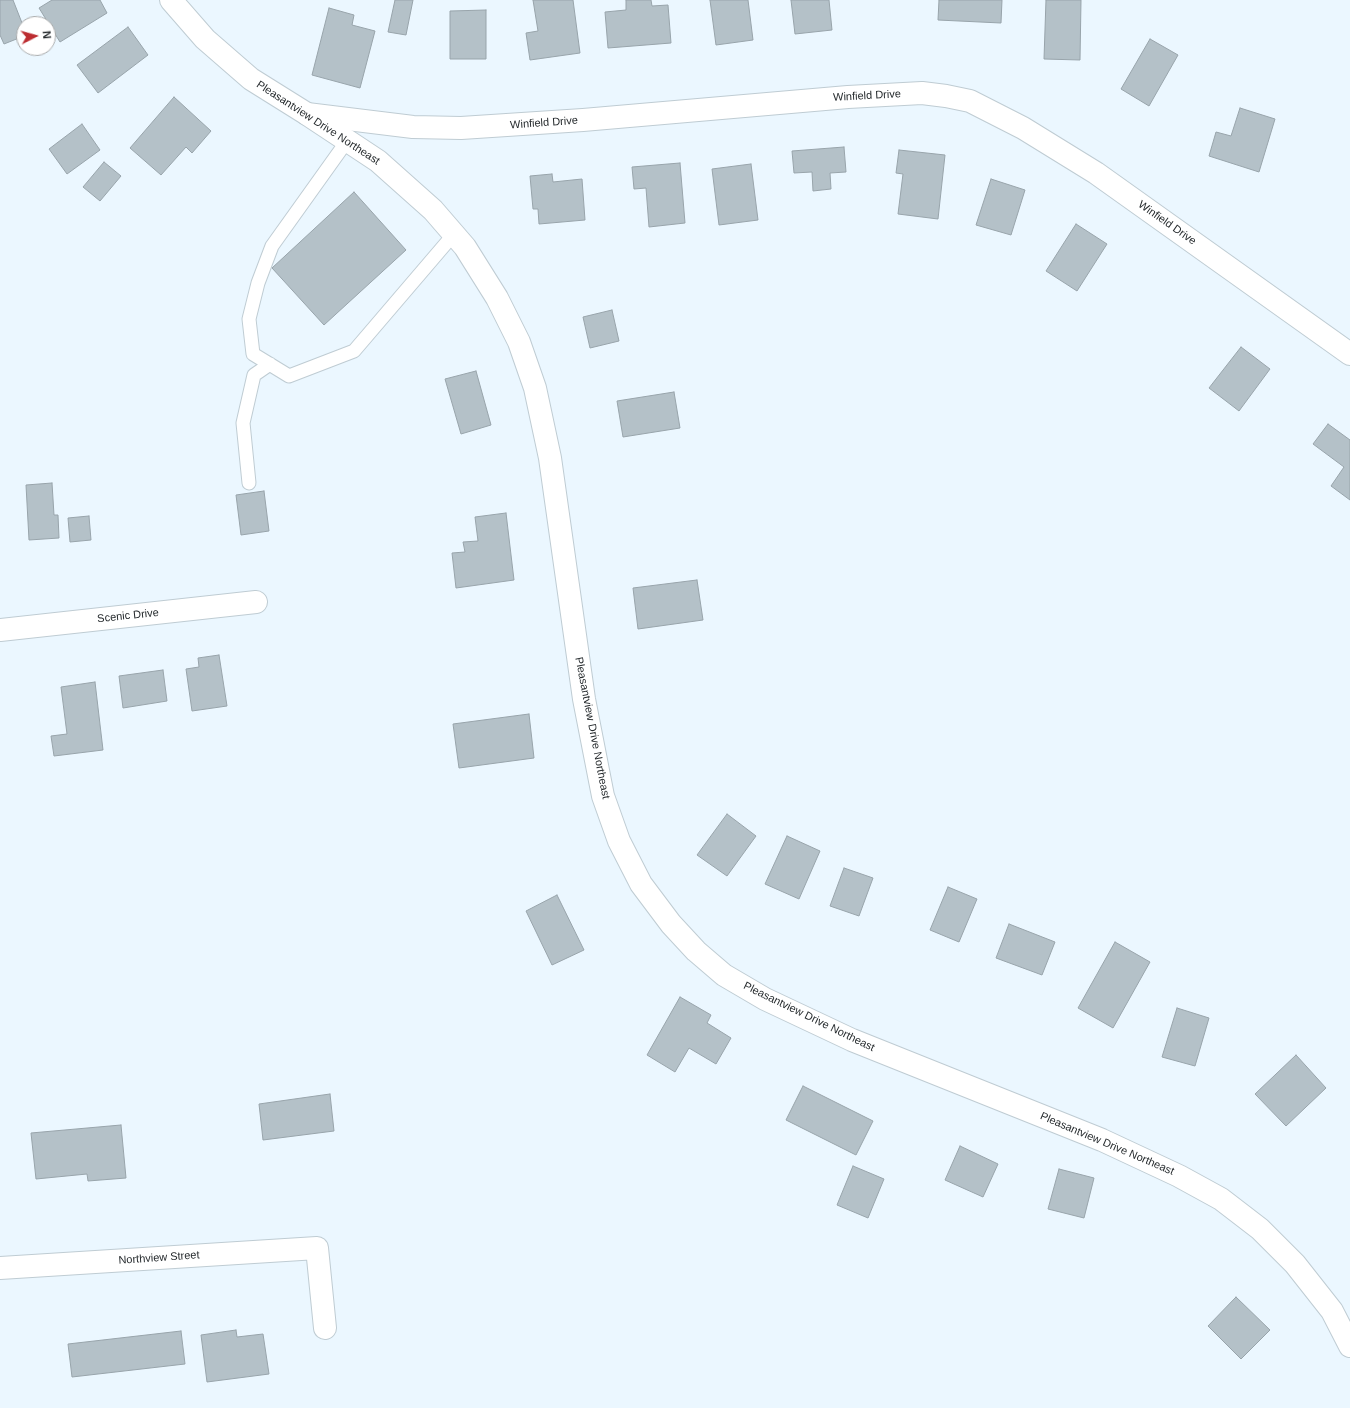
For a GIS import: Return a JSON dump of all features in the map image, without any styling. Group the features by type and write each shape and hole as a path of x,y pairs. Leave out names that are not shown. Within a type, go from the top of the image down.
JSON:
{"street":[{"name":"Pleasantview Drive Northeast","path":"171,0 205,39 251,79 378,161 432,210 465,247 497,298 519,342 535,388 550,458 584,699 603,796 622,848 641,884 670,924 696,951 724,975 765,999 852,1040 1102,1140 1179,1176 1221,1199 1260,1229 1295,1264 1332,1311 1350,1346"},
{"name":"Winfield Drive","path":"307,114 413,127 461,128 582,120 848,96 922,94 946,96 970,101 1024,128 1096,173 1350,354"},
{"name":"Scenic Drive","path":"0,630 256,602"},
{"name":"Northview Street","path":"0,1268 317,1248 325,1328"}],"lane":[{"path":"348,141 272,246 258,283 248,319 253,354 289,376 354,351 454,234"},
{"path":"249,483 243,423 254,376 270,364"}],"building":[{"path":"0,0 13,0 19,16 16,16 16,39 4,44 0,35"},
{"path":"52,0 100,0 107,13 60,42 56,36 56,16 44,16 39,8"},
{"path":"395,0 413,0 406,35 388,32"},
{"path":"533,0 573,0 580,53 530,60 526,33 538,31"},
{"path":"626,0 651,0 652,6 668,5 671,43 608,48 605,12 626,10"},
{"path":"710,0 748,0 753,40 716,45"},
{"path":"791,0 829,0 832,30 795,34"},
{"path":"939,0 1002,0 1001,23 938,20"},
{"path":"1046,0 1081,0 1080,60 1044,59"},
{"path":"329,8 354,15 352,25 375,31 360,88 312,75"},
{"path":"486,10 486,59 450,59 450,11"},
{"path":"128,27 148,55 98,93 77,65"},
{"path":"1150,39 1178,55 1149,106 1121,89"},
{"path":"174,97 211,131 192,153 186,147 161,175 130,148"},
{"path":"1240,108 1275,119 1259,172 1209,156 1216,132 1231,136"},
{"path":"82,124 100,150 67,174 49,149"},
{"path":"844,147 846,172 830,173 831,189 813,191 812,172 794,173 792,151"},
{"path":"899,150 945,155 938,219 898,214 903,174 896,173"},
{"path":"104,162 121,176 100,201 83,187"},
{"path":"680,163 685,223 649,227 646,188 634,189 632,167"},
{"path":"751,164 758,220 719,225 712,169"},
{"path":"552,174 553,182 582,179 585,220 539,224 538,209 533,209 530,176"},
{"path":"991,179 1025,190 1011,235 976,225"},
{"path":"354,192 406,250 324,325 272,268"},
{"path":"1076,224 1107,244 1077,291 1046,271"},
{"path":"612,310 619,341 590,348 583,317"},
{"path":"1241,347 1270,369 1239,411 1209,388"},
{"path":"476,371 491,425 461,434 445,379"},
{"path":"674,392 680,428 623,437 617,401"},
{"path":"1328,424 1350,440 1350,500 1331,486 1344,467 1313,444"},
{"path":"52,483 54,515 58,515 59,538 29,540 26,485"},
{"path":"264,491 269,531 241,535 236,495"},
{"path":"506,513 514,580 456,588 452,553 465,552 463,542 478,541 475,517"},
{"path":"89,516 91,540 70,542 68,518"},
{"path":"697,580 703,620 638,629 633,588"},
{"path":"219,655 227,706 192,711 186,669 199,667 198,658"},
{"path":"163,670 167,701 123,708 119,676"},
{"path":"95,682 103,750 54,756 51,736 67,734 61,687"},
{"path":"529,714 534,758 459,768 453,724"},
{"path":"727,814 756,836 727,876 697,855"},
{"path":"787,836 820,851 799,899 765,884"},
{"path":"844,868 873,878 859,916 830,906"},
{"path":"948,887 977,899 959,942 930,930"},
{"path":"557,895 584,950 552,965 526,911"},
{"path":"1009,924 1055,942 1042,975 996,958"},
{"path":"1115,942 1150,962 1113,1028 1078,1008"},
{"path":"680,997 711,1015 707,1023 731,1038 716,1064 689,1048 675,1072 647,1055"},
{"path":"1177,1008 1209,1018 1195,1066 1162,1057"},
{"path":"1296,1055 1326,1088 1286,1126 1255,1094"},
{"path":"803,1086 873,1121 856,1155 786,1120"},
{"path":"330,1094 334,1131 263,1140 259,1104"},
{"path":"121,1125 126,1178 88,1181 87,1174 36,1179 31,1133"},
{"path":"960,1146 998,1164 983,1197 945,1180"},
{"path":"853,1166 884,1179 868,1218 837,1205"},
{"path":"1059,1169 1094,1178 1084,1218 1048,1209"},
{"path":"1236,1297 1270,1330 1241,1359 1208,1326"},
{"path":"236,1330 237,1337 263,1334 269,1374 207,1382 201,1335"},
{"path":"181,1331 185,1364 72,1377 68,1344"}]}
